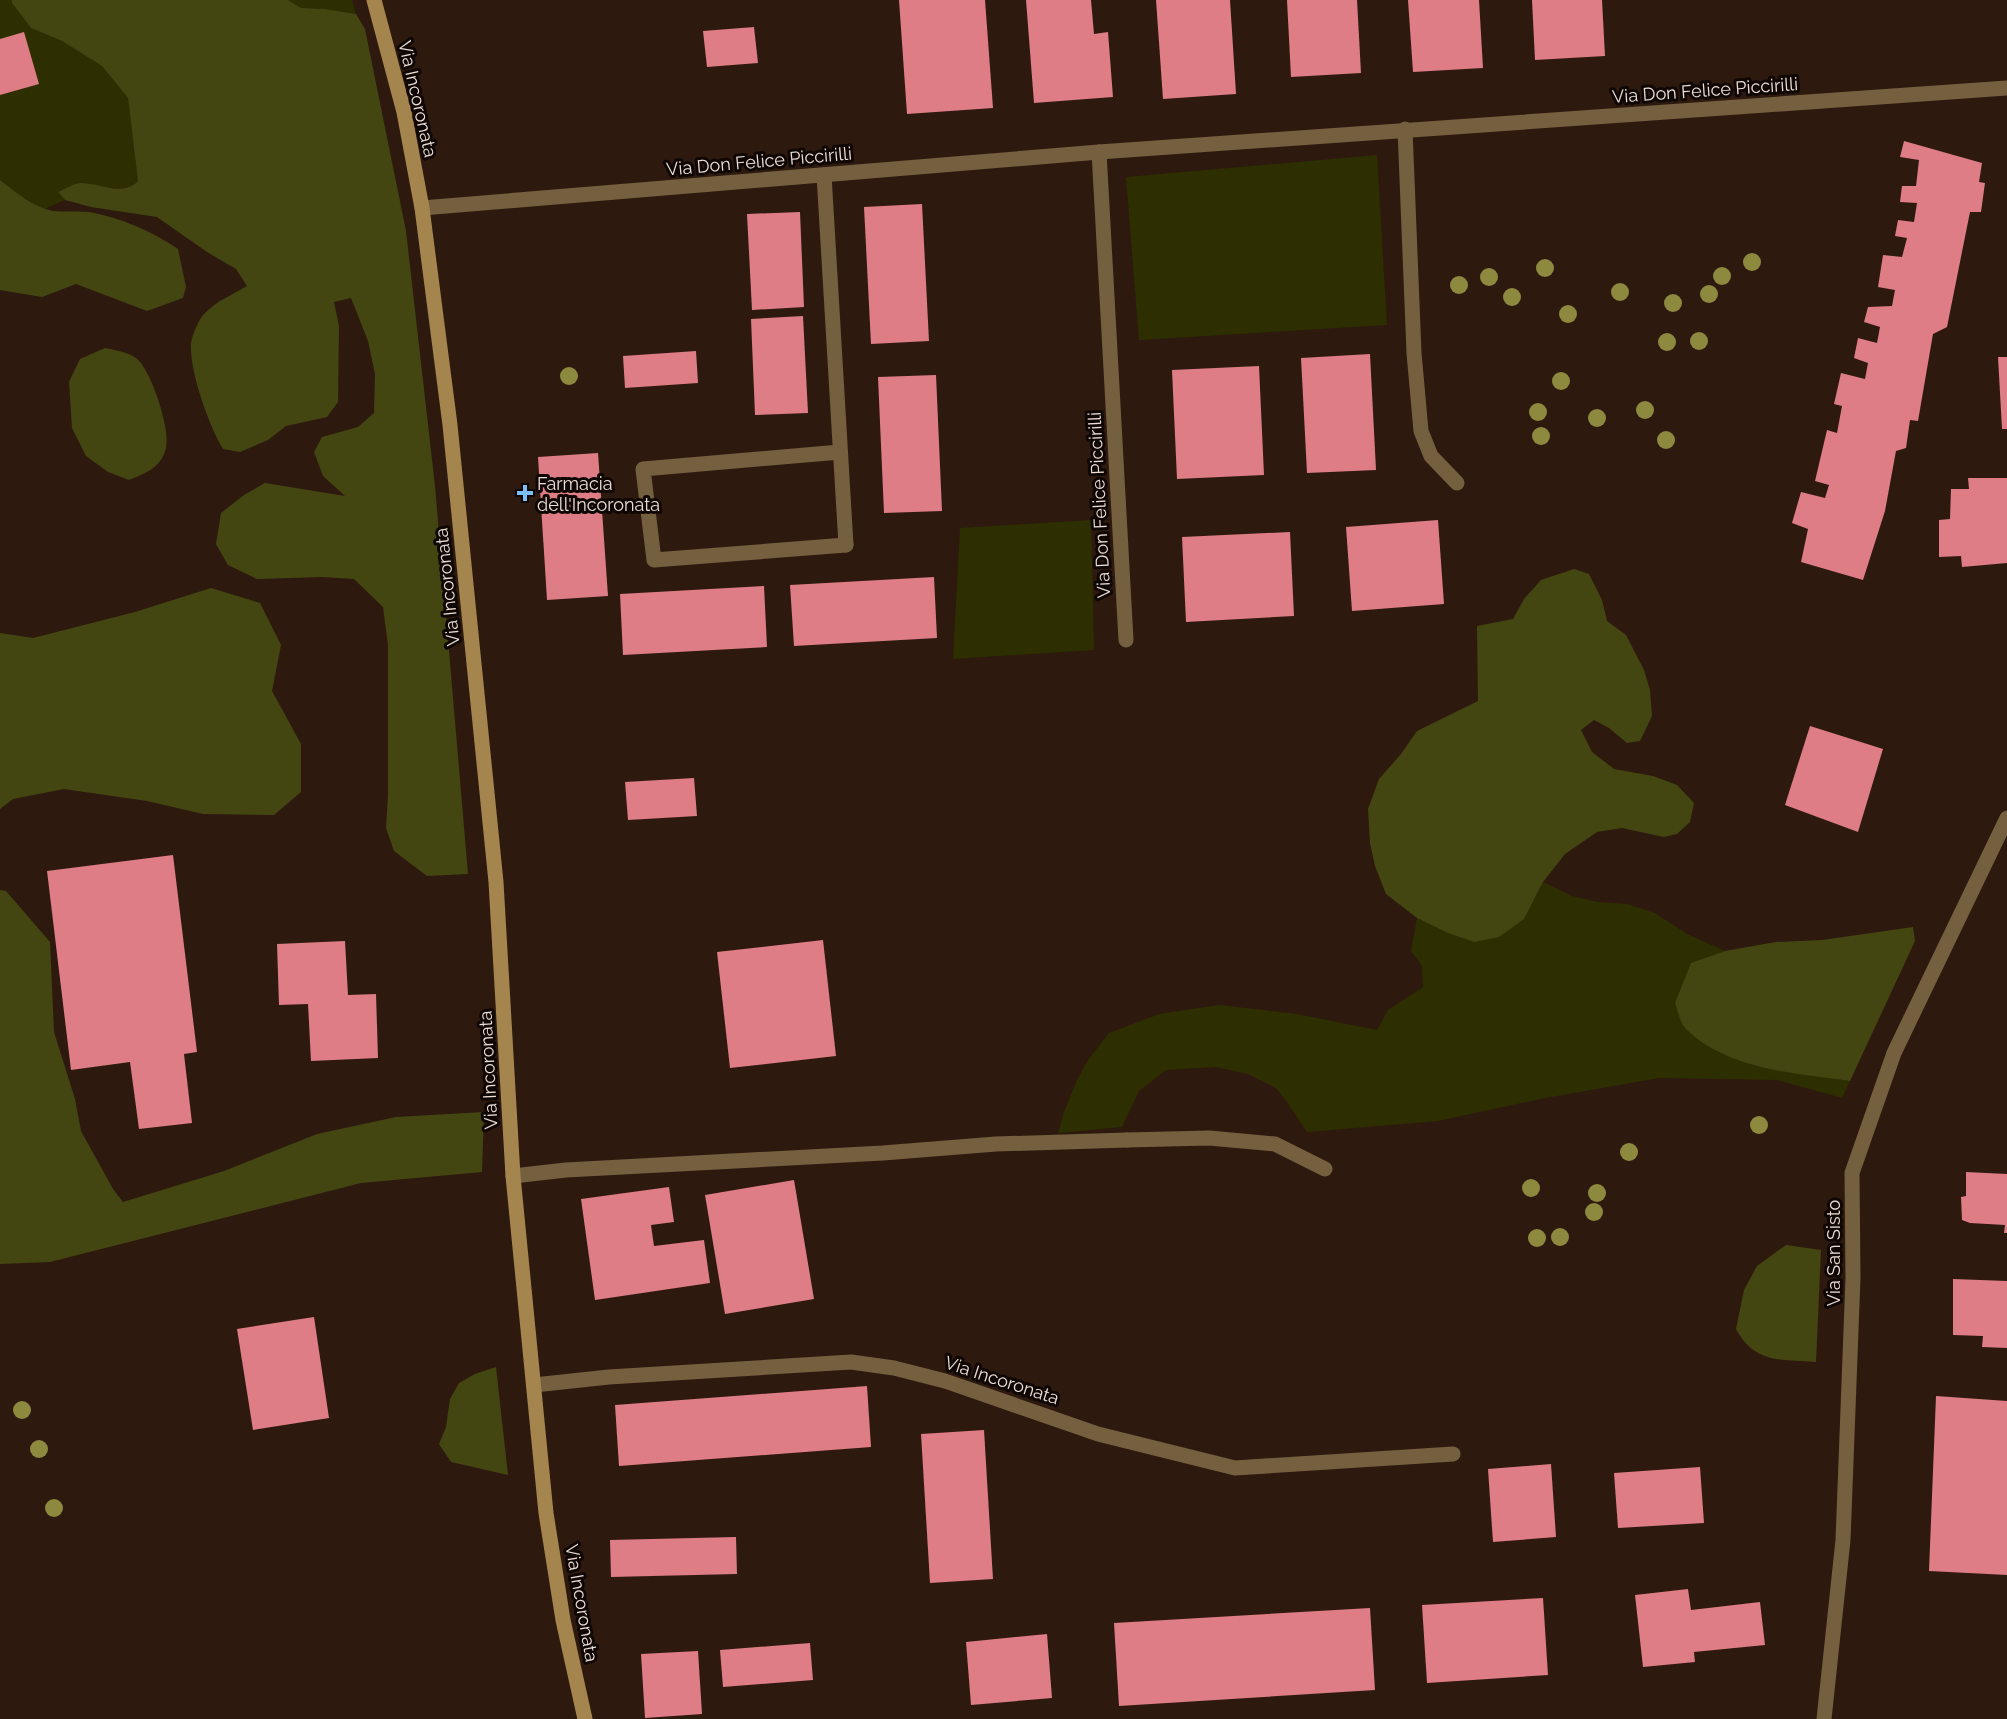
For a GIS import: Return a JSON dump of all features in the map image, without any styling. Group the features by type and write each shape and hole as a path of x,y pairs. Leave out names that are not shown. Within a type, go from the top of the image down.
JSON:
{"main road":[{"name":"Via Incoronata","path":"374,0 404,112 422,208 450,424 488,790 496,882 513,1176 546,1513 563,1620 585,1719"}],"street":[{"name":"Via Don Felice Piccirilli","path":"422,208 1099,152 2007,88"},
{"path":"1405,129 1414,353 1420,431 1431,456 1457,483"},
{"name":"Via Don Felice Piccirilli","path":"1099,152 1126,640"},
{"path":"824,175 846,545 654,560 643,469 840,452"},
{"name":"Via San Sisto","path":"1824,1719 1843,1540 1853,1278 1852,1173 1894,1053 2007,818"},
{"path":"513,1176 566,1170 883,1153 996,1144 1209,1138 1275,1144 1325,1169"},
{"name":"Via Incoronata","path":"534,1385 609,1377 851,1362 894,1368 945,1381 1098,1434 1235,1468 1453,1454"}],"shaded area":[{"path":"0,0 12,0 31,28 62,41 102,66 128,98 138,181 125,188 75,184 58,192 65,200 44,209 23,198 0,180"},
{"path":"12,0 288,0 301,8 356,14 365,29 406,231 435,486 468,874 427,876 394,851 386,828 388,645 383,607 354,579 322,577 257,579 228,565 216,544 221,513 244,495 265,483 345,496 323,476 314,452 322,437 358,427 374,413 375,374 368,341 351,298 334,302 339,326 338,402 327,417 286,426 268,440 240,452 223,449 201,398 193,368 191,343 196,327 204,314 219,302 247,286 236,269 157,217 91,207 65,200 58,192 78,183 118,189 132,186 138,181 128,98 102,66 62,41 31,28"},
{"path":"288,0 352,0 356,14 301,8"},
{"path":"1377,155 1387,325 1139,340 1126,177"},
{"path":"0,180 43,208 54,211 89,212 113,218 136,226 168,242 178,249 186,287 183,298 147,311 76,284 42,297 0,290"},
{"path":"105,348 129,354 142,364 158,400 166,428 166,448 157,465 129,480 108,472 86,456 72,428 69,382 80,359"},
{"path":"1091,520 1094,650 953,659 960,528"},
{"path":"1574,569 1589,574 1602,600 1607,621 1626,635 1644,670 1650,690 1652,716 1640,741 1627,743 1609,728 1594,720 1581,730 1592,752 1614,769 1653,776 1677,785 1694,803 1690,822 1677,834 1664,837 1622,828 1597,832 1565,854 1543,882 1524,919 1499,937 1474,942 1417,918 1386,894 1375,866 1370,843 1368,809 1379,779 1417,731 1478,701 1477,626 1513,619 1524,599 1541,580"},
{"path":"211,588 260,603 281,645 272,691 301,744 301,792 274,815 203,814 147,801 64,789 13,799 0,809 0,633 33,638 135,612"},
{"path":"1543,882 1572,896 1598,902 1627,904 1655,913 1687,934 1725,951 1691,964 1720,1053 1758,1066 1850,1081 1842,1098 1777,1080 1659,1078 1540,1099 1438,1121 1307,1132 1276,1088 1248,1074 1216,1067 1166,1070 1139,1091 1122,1127 1058,1133 1077,1080 1088,1060 1109,1033 1159,1014 1219,1005 1297,1014 1377,1030 1388,1010 1423,987 1422,966 1411,951 1417,918 1474,942 1524,919"},
{"path":"0,890 6,891 50,942 54,1032 75,1099 81,1131 113,1189 123,1202 224,1171 317,1134 396,1117 484,1112 482,1172 361,1183 50,1262 0,1264"},
{"path":"1913,927 1915,941 1850,1081 1785,1072 1742,1061 1703,1043 1686,1029 1681,1020 1675,1003 1691,963 1725,951 1776,942 1822,940"},
{"path":"1786,1245 1821,1250 1816,1362 1770,1358 1760,1354 1743,1340 1736,1329 1744,1290 1757,1266"},
{"path":"496,1367 508,1475 451,1462 439,1444 446,1427 450,1399 459,1383 475,1374"}],"building":[{"path":"899,0 985,0 993,108 907,114"},
{"path":"1026,0 1091,0 1094,34 1108,32 1113,97 1034,103"},
{"path":"1156,0 1230,0 1236,94 1163,99"},
{"path":"1287,0 1357,0 1361,73 1291,77"},
{"path":"1408,0 1479,0 1483,68 1413,72"},
{"path":"1532,0 1602,0 1605,56 1535,60"},
{"path":"754,27 758,63 707,67 703,31"},
{"path":"24,32 39,84 0,95 0,39"},
{"path":"1904,141 1982,163 1979,182 1985,183 1981,212 1970,212 1947,327 1933,334 1918,421 1910,420 1906,448 1896,451 1885,511 1863,580 1801,562 1808,529 1792,523 1801,492 1825,498 1829,485 1815,481 1827,430 1837,433 1842,406 1834,404 1841,373 1865,379 1868,363 1854,358 1858,338 1877,343 1880,327 1864,322 1868,307 1892,306 1895,290 1878,287 1883,255 1902,257 1907,238 1895,236 1898,220 1914,222 1917,203 1900,202 1902,186 1916,186 1919,160 1900,157"},
{"path":"922,204 929,341 871,344 864,207"},
{"path":"800,212 804,307 752,310 747,214"},
{"path":"803,316 808,413 755,415 751,319"},
{"path":"696,351 698,383 625,388 623,356"},
{"path":"1370,354 1376,470 1307,473 1301,358"},
{"path":"1998,357 2007,357 2007,429 2002,429"},
{"path":"1259,366 1264,475 1177,479 1172,370"},
{"path":"936,375 942,511 884,513 878,377"},
{"path":"598,453 608,596 547,600 538,457"},
{"path":"1968,478 2007,478 2007,563 1962,567 1961,556 1939,557 1939,520 1950,519 1951,489 1969,489"},
{"path":"1438,520 1444,604 1352,611 1346,527"},
{"path":"1290,532 1294,616 1186,622 1182,537"},
{"path":"934,577 937,638 794,646 790,585"},
{"path":"764,586 767,647 623,655 620,594"},
{"path":"1810,726 1883,749 1858,832 1785,805"},
{"path":"694,778 697,816 628,820 625,782"},
{"path":"173,855 197,1052 184,1054 192,1123 139,1129 130,1062 71,1070 47,871"},
{"path":"823,940 836,1056 730,1068 717,952"},
{"path":"345,941 348,995 376,994 378,1058 311,1061 308,1004 279,1005 277,944"},
{"path":"1966,1172 2007,1174 2007,1233 2004,1233 2005,1225 1970,1223 1962,1220 1961,1197 1966,1196"},
{"path":"794,1180 814,1299 725,1314 705,1195"},
{"path":"669,1187 674,1222 651,1225 654,1246 704,1240 710,1283 595,1300 581,1199"},
{"path":"1953,1279 2007,1281 2007,1348 1982,1347 1983,1336 1953,1335"},
{"path":"314,1317 329,1418 253,1430 237,1329"},
{"path":"867,1386 871,1447 619,1466 615,1405"},
{"path":"1936,1396 2007,1401 2007,1575 1929,1571"},
{"path":"984,1430 993,1579 930,1583 921,1434"},
{"path":"1551,1464 1556,1537 1493,1542 1488,1469"},
{"path":"1700,1467 1704,1523 1618,1528 1614,1473"},
{"path":"736,1537 737,1574 611,1577 610,1540"},
{"path":"1688,1589 1691,1610 1760,1602 1765,1645 1694,1652 1695,1662 1643,1667 1635,1595"},
{"path":"1543,1598 1548,1675 1427,1683 1422,1605"},
{"path":"1370,1608 1375,1690 1119,1706 1114,1623"},
{"path":"1047,1634 1052,1698 971,1705 966,1642"},
{"path":"810,1643 813,1680 723,1687 720,1650"},
{"path":"698,1651 702,1714 645,1718 641,1654"}],"place":[{"name":"Farmacia dell'Incoronata","path":"525,493"}]}
